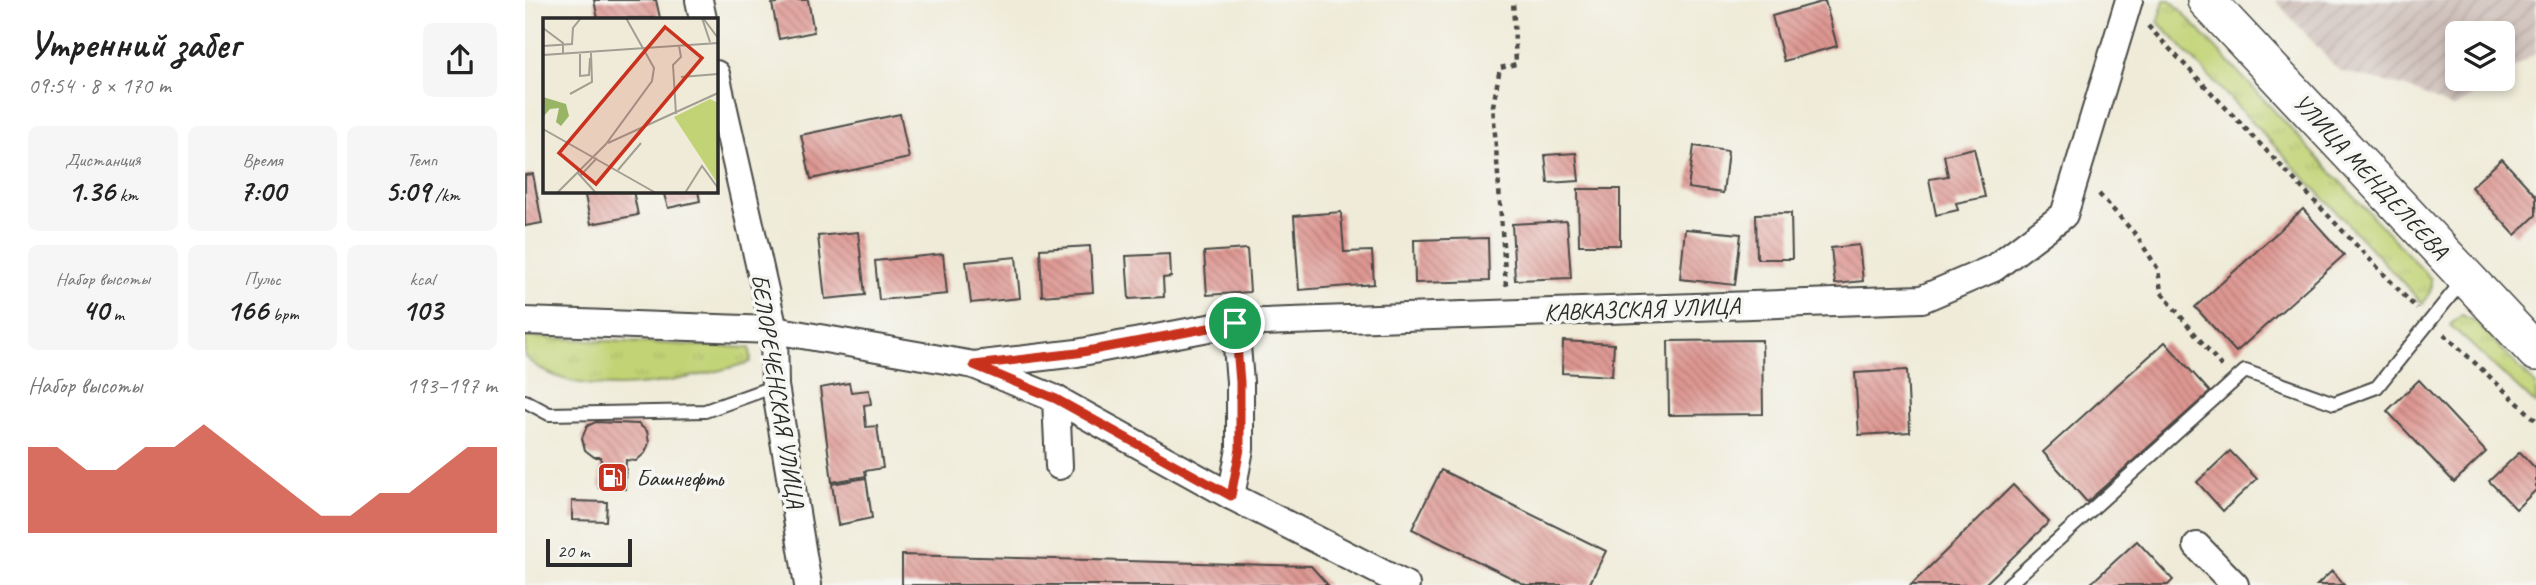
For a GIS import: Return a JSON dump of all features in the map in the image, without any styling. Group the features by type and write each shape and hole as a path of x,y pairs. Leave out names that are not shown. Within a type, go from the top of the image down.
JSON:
{"main road":[{"name":"УЛИЦА МЕНДЕЛЕЕВА","path":"2206,0 2536,352"}],"street":[{"path":"699,0 703,18"},
{"name":"КАВКАЗСКАЯ УЛИЦА","path":"974,365 1077,353 1235,323 1922,299 1994,268 2064,215 2137,8"},
{"name":"БЕЛОРЕЧЕНСКАЯ УЛИЦА","path":"717,78 774,330 775,386 808,585"},
{"name":"КАВКАЗСКАЯ УЛИЦА","path":"525,321 774,330 974,365 1056,399 1231,496 1406,585"},
{"path":"1231,496 1240,449 1240,382 1235,323"},
{"path":"1056,399 1059,466"},
{"path":"2197,546 2235,585"}],"lane":[{"path":"2008,585 2245,371 2334,403 2377,387 2465,277"},
{"path":"525,401 549,414 705,411 775,386"}],"path":[{"path":"1508,313 1493,106 1500,68 1516,64 1513,0"},
{"path":"2137,8 2150,29 2429,321 2536,420"},
{"path":"2079,167 2092,187 2136,234 2158,269 2161,292 2233,381"}],"shaded area":[{"path":"2275,0 2536,0 2536,53 2515,67 2515,21 2445,21 2445,91 2479,91 2453,108 2406,87 2339,71"}],"green space":[{"path":"2164,0 2171,0 2431,279 2431,290 2423,304 2158,22"},
{"path":"2462,315 2475,321 2536,385 2536,405 2450,325"},
{"path":"525,337 750,348 751,362 666,382 603,386 574,382 548,373 525,357"}],"building":[{"path":"594,0 656,0 660,18 598,18"},
{"path":"808,0 814,32 779,39 772,4"},
{"path":"1825,1 1837,46 1784,61 1772,16"},
{"path":"900,114 909,158 811,179 801,135"},
{"path":"1694,146 1728,151 1723,193 1688,188"},
{"path":"1974,148 1985,197 1956,203 1958,210 1936,215 1929,179 1948,176 1944,155"},
{"path":"1576,153 1579,181 1548,183 1545,155"},
{"path":"2502,159 2536,196 2536,215 2515,235 2471,187"},
{"path":"533,174 542,223 525,226 525,175"},
{"path":"1578,189 1620,189 1620,245 1579,245"},
{"path":"584,192 633,192 638,215 591,224"},
{"path":"663,192 698,192 700,201 668,208"},
{"path":"2303,209 2344,255 2236,352 2195,307"},
{"path":"1341,212 1344,252 1372,251 1374,284 1299,290 1294,216"},
{"path":"1791,213 1792,259 1757,259 1756,214"},
{"path":"1567,221 1571,278 1515,280 1512,224"},
{"path":"1685,229 1741,234 1735,285 1680,279"},
{"path":"858,232 865,295 825,299 818,236"},
{"path":"1488,238 1489,281 1415,283 1414,240"},
{"path":"1859,245 1863,281 1835,284 1831,248"},
{"path":"1090,246 1093,292 1042,296 1040,249"},
{"path":"1247,249 1250,292 1207,295 1204,252"},
{"path":"943,254 947,294 879,300 875,261"},
{"path":"1170,254 1171,277 1163,278 1164,297 1129,299 1126,256"},
{"path":"1016,257 1020,298 971,303 966,262"},
{"path":"1762,340 1763,414 1669,415 1668,341"},
{"path":"1563,341 1614,344 1612,376 1562,373"},
{"path":"2165,342 2210,392 2087,502 2043,452"},
{"path":"1907,370 1910,432 1859,435 1855,373"},
{"path":"2419,380 2486,452 2454,482 2387,411"},
{"path":"849,383 851,392 869,390 871,404 864,405 866,427 877,426 883,468 865,471 866,476 832,482 820,388"},
{"path":"596,422 638,424 647,431 649,443 645,453 636,461 626,460 625,489 599,488 601,457 594,457 585,450 582,438 587,426"},
{"path":"2230,451 2257,479 2223,511 2197,482"},
{"path":"2520,452 2536,469 2536,490 2516,509 2489,481"},
{"path":"1441,470 1606,551 1589,585 1526,585 1412,529"},
{"path":"866,478 872,518 838,525 832,484"},
{"path":"2013,485 2049,522 1984,585 1911,585"},
{"path":"572,501 607,502 606,521 572,520"},
{"path":"2137,541 2173,580 2168,585 2089,585"},
{"path":"902,555 1311,566 1328,585 902,585"},
{"path":"2332,571 2344,585 2317,585"}],"place":[{"name":"Башнефть","path":"613,478"}],"route":[{"path":"1235,323 1240,382 1240,449 1231,496 1056,399 974,365 1077,353 1235,323"}]}
